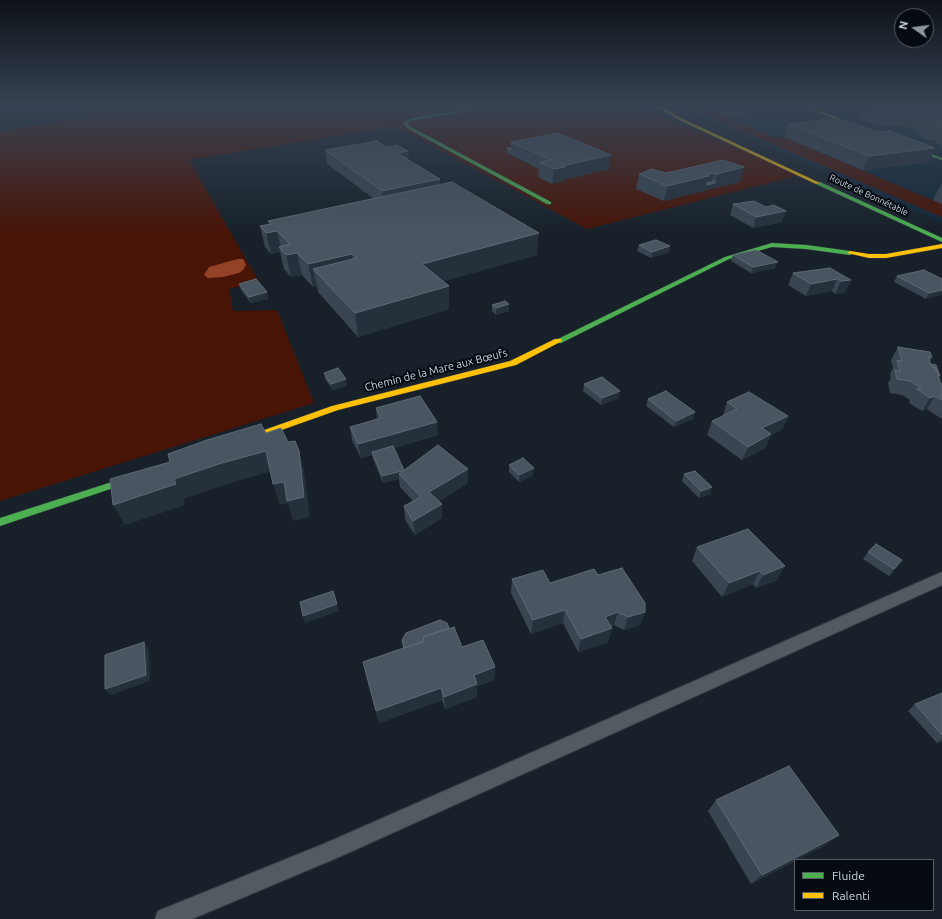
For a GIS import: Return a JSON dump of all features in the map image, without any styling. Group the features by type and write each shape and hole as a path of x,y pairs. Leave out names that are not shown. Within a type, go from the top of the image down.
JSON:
{"street":[{"path":"449,149 549,203"},
{"name":"Route de Bonnétable","path":"745,149 942,240"},
{"path":"915,149 942,160"},
{"name":"Chemin de la Mare aux Bœufs","path":"230,445 335,408 513,363 727,258 772,246 787,245 869,256 886,256 942,246"},
{"path":"0,522 148,474"}],"lane":[{"path":"166,919 332,850 942,578"}],"shaded area":[{"path":"0,149 257,149 189,160 259,282 229,289 233,311 277,310 314,403 0,501"},
{"path":"438,149 739,149 800,175 587,229"},
{"path":"774,149 942,149 942,223"},
{"path":"784,149 812,149 942,204 942,217"},
{"path":"243,259 246,265 239,273 223,277 208,278 204,275 209,267"}],"building":[{"path":"404,149 408,151 397,153 440,179 382,191 325,150"},
{"path":"526,149 596,149 611,155 554,169 539,162 551,160"},
{"path":"851,149 928,149 869,156"},
{"path":"723,160 744,167 717,174 714,173 706,175 709,176 667,186 639,174 652,169 666,173"},
{"path":"715,181 715,183 707,185 707,183"},
{"path":"452,182 539,233 422,264 449,286 355,313 313,269 357,258 352,254 308,264 297,253 286,255 279,247 290,244 277,231 266,233 260,226 271,224 268,221"},
{"path":"754,201 766,207 774,205 786,211 756,217 733,204"},
{"path":"656,240 670,246 652,252 639,245"},
{"path":"756,250 778,262 753,267 733,255"},
{"path":"830,268 851,280 841,281 837,279 811,284 793,273"},
{"path":"924,270 942,279 942,290 929,293 897,276"},
{"path":"256,279 267,292 249,297 239,284"},
{"path":"505,301 509,304 496,308 492,305"},
{"path":"898,347 930,352 932,357 928,357 932,367 935,367 942,384 942,400 935,396 930,398 917,389 921,388 910,381 897,379 895,370 900,371 897,360 902,361"},
{"path":"931,364 936,365 940,376 938,375 935,367 932,367"},
{"path":"338,368 346,379 331,384 324,373"},
{"path":"602,377 620,391 602,398 584,384"},
{"path":"666,391 695,412 676,421 648,399"},
{"path":"749,392 788,416 762,428 771,434 748,447 712,421 737,409 727,402"},
{"path":"420,396 437,422 358,444 350,427 381,418 376,408"},
{"path":"261,424 266,433 281,428 288,442 295,441 299,451 304,497 287,501 284,482 273,484 266,451 222,463 174,479 176,484 113,505 110,479 170,462 168,454 207,440"},
{"path":"438,445 468,469 429,492 442,504 413,521 404,506 421,497 399,474"},
{"path":"393,446 404,470 382,476 372,452"},
{"path":"523,458 534,468 519,475 509,465"},
{"path":"695,471 712,487 701,491 684,474"},
{"path":"748,529 785,566 763,575 760,571 729,583 697,547"},
{"path":"876,544 902,560 894,569 868,552"},
{"path":"622,568 645,603 645,612 628,617 618,612 605,617 612,628 581,639 565,610 533,620 512,579 543,570 550,583 594,569 598,575"},
{"path":"333,591 337,604 303,616 300,602"},
{"path":"440,620 447,623 449,628 423,637 424,642 404,648 402,640 406,633"},
{"path":"454,627 462,647 483,640 495,667 474,675 477,684 444,697 441,688 376,711 363,662 424,641 423,637"},
{"path":"144,642 146,675 105,689 105,655"},
{"path":"942,693 942,735 915,704"},
{"path":"789,766 839,835 762,875 716,800"}],"traffic: fast":[{"path":"449,149 549,203"},
{"path":"915,149 942,159"},
{"path":"818,183 942,240"},
{"path":"558,341 727,258 772,245 806,247 850,253"},
{"path":"0,522 140,476"}],"traffic: slow":[{"path":"745,149 818,183"},
{"path":"850,253 869,256 886,256 942,246"},
{"path":"239,442 335,408 513,363 558,341"}]}
